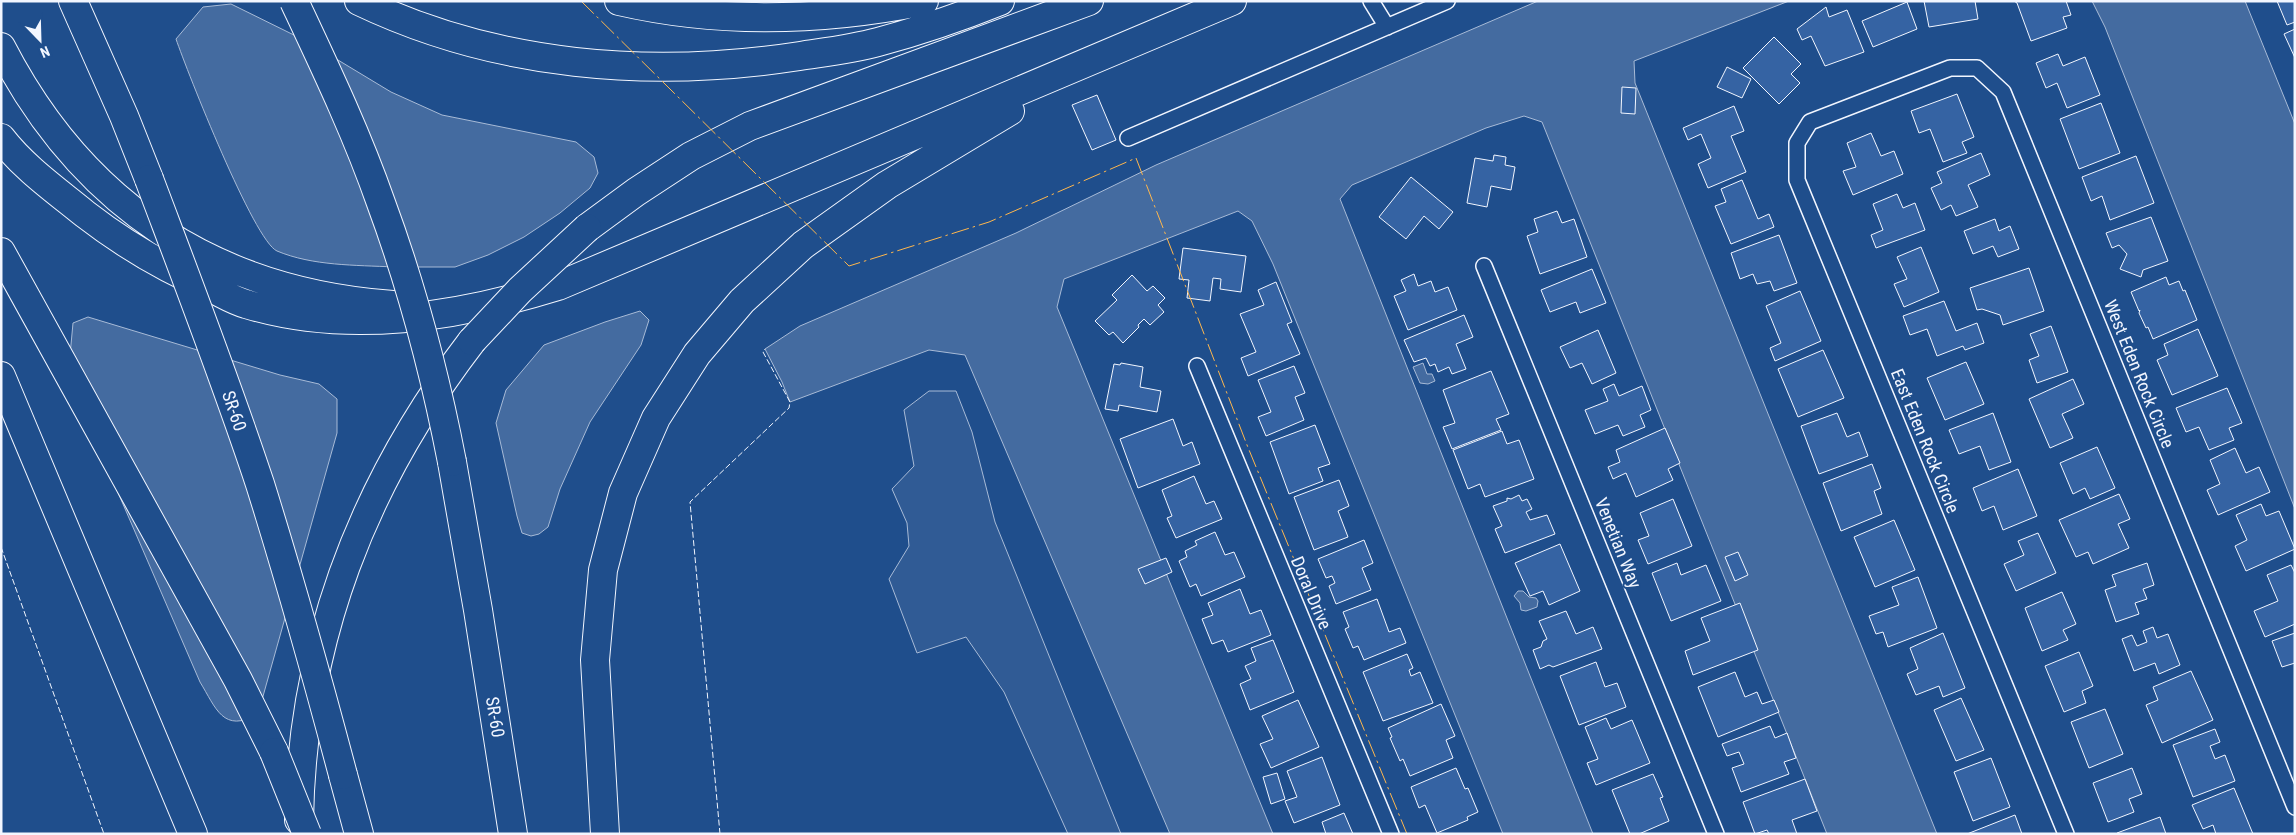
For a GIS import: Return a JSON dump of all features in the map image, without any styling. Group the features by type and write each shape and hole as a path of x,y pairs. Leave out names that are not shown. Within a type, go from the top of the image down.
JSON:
{"highway":[{"name":"SR-60","path":"73,1 124,116 212,347 259,484 303,628 359,834"},
{"name":"SR-60","path":"294,1 350,125 396,244 424,339 452,462 478,610 513,834"},
{"path":"360,1 404,20 478,44 552,60 642,68 754,63 837,50 877,42 916,31 1000,1"},
{"path":"619,1 690,14 779,17 858,12 924,1"},
{"path":"299,834 300,794 312,687 322,639 339,583 364,518 381,482 441,381 472,341 520,290 587,228 636,192 691,156 750,126 1089,1"},
{"path":"1,138 8,147 54,188 128,245 155,262 244,304 304,316 369,321 401,319 474,308 521,297 594,272 1232,1"},
{"path":"1,47 21,84 44,119 83,166 113,195 191,249 238,271 305,292 388,305 440,309 474,308"},
{"path":"604,834 595,660 603,570 623,493 656,418 697,354 742,301 803,245 887,185 1096,60"},
{"path":"1,252 238,680 274,752 307,834"},
{"path":"1,376 193,834"}],"street":[{"path":"1371,1 1387,27"},
{"path":"1379,1 1387,27"},
{"path":"1128,138 1447,1"},
{"name":"West Eden Rock Circle","path":"1871,99 1950,68 1977,68 2004,92 2295,807"},
{"name":"East Eden Rock Circle","path":"1871,99 1810,122 1797,143 1797,180 2066,834"},
{"name":"Venetian Way","path":"1484,266 1716,834"},
{"name":"Doral Drive","path":"1197,366 1391,834"}],"shaded area":[{"path":"1538,1 1789,1 1634,61 1635,83 1937,834 1827,834 1542,122 1524,116 1486,128 1352,185 1340,199 1593,834 1503,834 1273,264 1252,221 1238,211 1064,279 1057,307 1273,834 1170,834 965,355 929,350 790,402 765,349 800,326 1016,233 1156,165"},
{"path":"2092,1 2245,1 2295,124 2295,509 2105,27"},
{"path":"231,4 302,39 394,267 334,264 291,256 277,251 267,240 253,218 222,153 176,39 203,7"},
{"path":"328,54 391,92 442,115 576,142 594,157 598,173 590,188 560,213 524,237 488,255 455,267 412,267"},
{"path":"640,311 649,320 641,345 590,422 560,489 548,527 539,534 531,536 522,533 496,423 506,390 544,345"},
{"path":"88,317 280,375 319,384 337,399 337,433 258,714 246,719 228,720 216,709 200,682 68,377 73,323"},
{"path":"1423,363 1427,374 1432,374 1435,381 1428,384 1420,383 1413,367"},
{"path":"929,391 956,391 972,432 995,522 1121,834 1068,834 1004,692 966,637 917,653 889,579 909,546 907,523 892,489 914,466 904,410"},
{"path":"1518,591 1523,591 1529,597 1536,598 1538,601 1537,607 1526,611 1521,610 1520,603 1514,596"}],"building":[{"path":"1924,1 1975,1 1978,19 1929,27"},
{"path":"2014,1 2066,1 2071,15 2063,17 2067,28 2031,41 2017,3"},
{"path":"2277,1 2295,1 2295,22 2287,25"},
{"path":"1907,2 1917,29 1873,47 1862,21"},
{"path":"1826,7 1829,17 1847,10 1864,52 1825,66 1811,36 1802,40 1797,29"},
{"path":"2295,29 2295,58 2284,34"},
{"path":"1774,37 1801,64 1791,74 1800,83 1779,104 1743,68"},
{"path":"2058,54 2063,66 2085,57 2100,95 2067,108 2057,83 2046,88 2036,63"},
{"path":"1727,67 1751,79 1742,98 1717,87"},
{"path":"1622,87 1636,88 1635,114 1621,113"},
{"path":"1957,94 1974,137 1962,142 1967,153 1943,162 1930,129 1919,133 1911,111"},
{"path":"1097,95 1116,140 1092,150 1072,105"},
{"path":"2101,103 2120,153 2079,169 2060,119"},
{"path":"1734,106 1744,131 1731,136 1746,172 1708,188 1698,164 1711,158 1701,134 1688,140 1683,128"},
{"path":"1871,133 1881,156 1894,151 1903,174 1853,195 1843,171 1856,167 1847,143"},
{"path":"1981,153 1990,175 1968,185 1978,207 1956,216 1951,205 1941,210 1931,188 1942,183 1937,172"},
{"path":"1494,155 1506,157 1505,165 1515,167 1511,190 1491,186 1487,207 1467,203 1475,158 1493,161"},
{"path":"2136,156 2154,203 2110,220 2102,196 2091,201 2082,177"},
{"path":"1411,177 1453,212 1439,229 1424,216 1406,239 1379,217"},
{"path":"1742,180 1758,219 1769,214 1774,227 1731,244 1715,206 1726,202 1721,189"},
{"path":"1897,194 1903,208 1915,203 1925,230 1876,248 1871,235 1883,230 1873,204"},
{"path":"1557,211 1562,223 1574,219 1587,257 1540,274 1527,236 1538,232 1534,219"},
{"path":"2151,217 2168,261 2143,270 2141,277 2120,269 2127,254 2119,245 2112,248 2106,233"},
{"path":"1995,219 1999,231 2010,226 2019,249 1998,257 1993,246 1973,254 1964,231"},
{"path":"1779,235 1797,283 1774,291 1770,281 1757,284 1753,274 1740,279 1731,253"},
{"path":"1921,247 1939,292 1904,307 1894,284 1907,279 1897,257"},
{"path":"1183,248 1246,256 1241,292 1220,289 1221,279 1213,278 1210,301 1187,298 1189,280 1179,279"},
{"path":"2029,268 2044,311 2003,325 2000,315 1982,309 1977,310 1970,288"},
{"path":"1592,269 1606,303 1580,313 1576,302 1550,312 1541,290"},
{"path":"1414,274 1418,286 1431,281 1435,292 1448,287 1457,310 1408,330 1394,296 1406,291 1401,280"},
{"path":"1132,275 1147,291 1153,286 1165,298 1158,305 1164,312 1150,325 1144,319 1138,325 1139,327 1123,343 1113,332 1109,335 1095,321 1117,300 1112,295"},
{"path":"2166,277 2169,285 2179,281 2183,291 2185,290 2197,320 2153,339 2148,327 2146,328 2131,292"},
{"path":"1276,282 1292,322 1287,324 1300,354 1248,376 1241,358 1256,352 1240,314 1264,305 1258,290"},
{"path":"1800,291 1821,341 1775,361 1770,348 1781,343 1766,306"},
{"path":"1944,301 1956,331 1977,323 1984,343 1965,350 1963,346 1937,356 1927,329 1910,335 1903,316"},
{"path":"1464,315 1473,337 1456,344 1466,369 1452,374 1449,367 1438,372 1435,364 1430,366 1426,358 1414,362 1404,340"},
{"path":"2051,326 2068,372 2037,383 2029,360 2039,356 2030,334"},
{"path":"2198,329 2218,376 2172,395 2157,360 2168,355 2164,344"},
{"path":"1598,330 1616,373 1592,384 1582,363 1570,368 1560,347"},
{"path":"1823,350 1844,398 1798,417 1778,369"},
{"path":"1966,362 1984,404 1945,420 1927,378"},
{"path":"1121,363 1143,367 1140,387 1161,391 1157,412 1119,405 1118,411 1105,409 1114,364 1120,365"},
{"path":"1294,366 1305,393 1295,397 1304,420 1266,436 1258,417 1271,412 1258,380"},
{"path":"1491,371 1509,414 1496,419 1501,430 1452,449 1443,427 1455,423 1443,390"},
{"path":"2073,379 2084,404 2062,414 2073,438 2050,448 2029,399"},
{"path":"1614,384 1619,396 1642,386 1651,410 1640,415 1645,427 1623,436 1618,425 1595,434 1585,410 1608,401 1603,389"},
{"path":"2227,388 2242,423 2229,428 2234,440 2209,450 2199,427 2186,432 2176,408"},
{"path":"1837,413 1847,437 1859,432 1868,456 1819,474 1801,426"},
{"path":"1993,413 2011,462 1989,470 1980,446 1959,454 1949,430"},
{"path":"1173,419 1183,446 1192,442 1200,464 1138,488 1120,439"},
{"path":"1315,425 1330,464 1318,468 1323,481 1289,494 1270,442"},
{"path":"1665,428 1680,463 1668,469 1673,480 1636,497 1626,473 1613,479 1608,467 1620,462 1616,450"},
{"path":"1502,431 1507,444 1519,440 1534,479 1485,497 1480,484 1468,489 1453,450"},
{"path":"2097,447 2115,488 2090,499 2085,488 2073,494 2060,463"},
{"path":"2235,448 2246,473 2259,467 2270,492 2218,515 2207,490 2220,484 2210,460"},
{"path":"1872,464 1881,488 1874,491 1882,514 1841,531 1823,483"},
{"path":"2018,469 2037,516 2003,530 1994,506 1982,511 1973,488"},
{"path":"1194,476 1206,504 1214,501 1222,519 1176,538 1167,518 1172,516 1162,490"},
{"path":"1339,480 1349,506 1338,511 1348,537 1314,550 1294,497"},
{"path":"2119,494 2130,519 2118,524 2129,548 2093,564 2088,552 2076,557 2059,520"},
{"path":"1519,495 1522,501 1527,499 1532,509 1526,512 1530,520 1547,515 1555,534 1505,553 1495,529 1502,526 1493,506 1507,501 1507,498 1511,499"},
{"path":"1673,499 1692,546 1648,564 1638,540 1649,536 1640,513"},
{"path":"2261,504 2266,516 2279,511 2295,549 2246,571 2235,546 2247,540 2236,515"},
{"path":"1894,520 1915,570 1875,587 1854,537"},
{"path":"1215,532 1225,555 1234,552 1245,577 1201,596 1196,584 1190,587 1179,561 1187,557 1185,551 1197,545 1195,541"},
{"path":"2038,533 2056,573 2016,591 2004,564 2024,555 2018,541"},
{"path":"1364,540 1373,563 1362,568 1371,590 1336,604 1329,586 1335,583 1332,576 1326,578 1318,559"},
{"path":"1560,544 1580,591 1549,605 1543,591 1530,596 1515,563"},
{"path":"1738,552 1748,575 1735,581 1725,557"},
{"path":"1166,558 1172,572 1145,584 1138,569"},
{"path":"1677,563 1681,575 1706,565 1721,601 1671,621 1652,573"},
{"path":"2147,563 2154,585 2143,589 2147,599 2135,603 2139,614 2116,622 2105,590 2116,586 2112,575"},
{"path":"2291,565 2295,573 2295,624 2265,637 2254,611 2278,601 2267,575"},
{"path":"1918,577 1937,628 1888,647 1883,632 1876,634 1869,616 1899,605 1892,587"},
{"path":"1240,589 1250,614 1261,610 1271,635 1228,652 1223,640 1212,644 1202,619 1213,615 1208,603"},
{"path":"2062,592 2076,624 2063,630 2068,640 2042,651 2025,608"},
{"path":"1377,599 1389,632 1400,628 1406,643 1364,660 1358,646 1353,648 1345,629 1349,627 1343,612"},
{"path":"1740,603 1758,650 1693,675 1685,651 1710,641 1701,618"},
{"path":"1566,611 1576,634 1593,627 1602,649 1553,667 1549,665 1540,669 1533,650 1541,647 1543,641 1547,639 1539,621"},
{"path":"2153,627 2157,638 2168,634 2180,665 2159,674 2155,663 2134,671 2122,639 2132,635 2137,646 2147,642 2143,631"},
{"path":"1943,633 1965,688 1943,697 1939,686 1916,695 1907,674 1918,669 1910,648"},
{"path":"2295,633 2295,663 2282,667 2272,641"},
{"path":"1273,640 1294,692 1250,710 1240,684 1251,679 1245,666 1256,661 1251,648"},
{"path":"2079,652 2093,686 2082,691 2086,703 2064,712 2045,666"},
{"path":"1407,654 1413,668 1409,670 1411,676 1420,672 1433,703 1383,721 1363,672"},
{"path":"1596,662 1605,687 1617,683 1626,707 1579,725 1560,676"},
{"path":"2191,671 2213,720 2162,743 2146,705 2158,700 2153,687"},
{"path":"1735,672 1745,697 1757,692 1762,704 1774,700 1779,712 1718,737 1698,687"},
{"path":"1961,698 1984,750 1956,761 1934,710"},
{"path":"1298,700 1319,747 1271,768 1260,744 1273,739 1262,716"},
{"path":"1441,704 1455,736 1446,740 1453,758 1410,776 1403,759 1400,761 1390,738 1392,737 1388,728"},
{"path":"2105,709 2123,754 2089,768 2071,722"},
{"path":"1606,718 1611,729 1632,720 1650,763 1596,785 1587,763 1598,759 1585,727"},
{"path":"1770,726 1775,738 1787,733 1796,758 1784,762 1789,774 1741,792 1732,768 1744,764 1739,752 1727,756 1722,744"},
{"path":"2215,729 2220,742 2210,746 2215,759 2225,755 2235,781 2193,797 2173,745"},
{"path":"1322,757 1340,805 1294,823 1285,801 1297,797 1287,771"},
{"path":"1991,758 2010,807 1973,821 1954,772"},
{"path":"1456,768 1465,789 1468,788 1478,812 1467,817 1468,820 1437,833 1425,805 1419,808 1411,787"},
{"path":"2132,768 2142,794 2129,799 2134,812 2108,822 2093,783"},
{"path":"1277,773 1285,799 1271,804 1263,777"},
{"path":"1653,774 1663,797 1660,798 1669,821 1639,834 1630,834 1612,790"},
{"path":"1805,779 1817,811 1792,820 1797,834 1769,834 1767,830 1755,834 1743,802"},
{"path":"2234,788 2253,834 2216,834 2213,825 2203,829 2192,805"},
{"path":"1344,813 1353,834 1326,834 1322,822"},
{"path":"2015,815 2022,834 1967,834"},
{"path":"2160,817 2166,834 2117,833"}],"fence":[{"path":"720,834 690,502 789,408 790,402 763,352 765,349"},
{"path":"1,547 104,834"}],"power":[{"path":"581,1 849,266 989,222 1136,158 1247,445 1407,834"}]}
